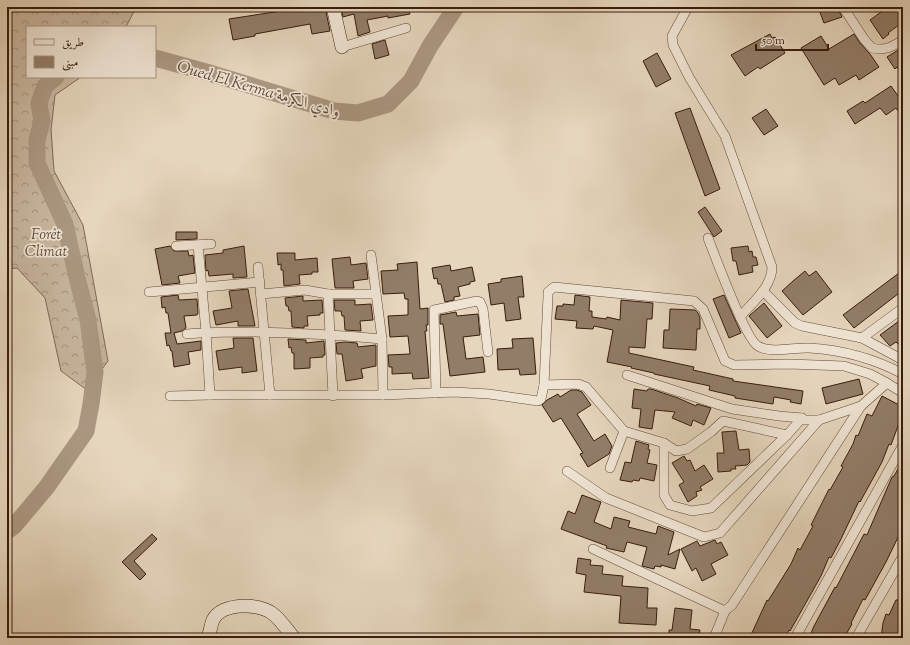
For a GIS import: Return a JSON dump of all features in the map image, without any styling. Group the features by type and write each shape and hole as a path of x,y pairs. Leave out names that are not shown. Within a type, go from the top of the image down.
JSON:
{"street":[{"path":"333,7 342,47 406,28"},
{"path":"688,7 672,36 673,45 689,77 725,136 772,267 772,273 763,291 740,316"},
{"path":"843,7 864,40 872,48 885,50 903,40"},
{"path":"708,238 740,316 757,346 767,349 809,348 855,355 903,374"},
{"path":"176,246 211,244"},
{"path":"198,245 210,395"},
{"path":"371,255 382,339 382,395"},
{"path":"258,267 270,395"},
{"path":"149,292 260,282"},
{"path":"170,396 333,396 454,392 489,394 538,401 541,399 544,385 548,292 554,287 694,301 703,309 725,361 729,364 844,366 870,374 903,393"},
{"path":"261,294 305,290 328,294 376,294"},
{"path":"763,291 795,322 802,326 862,338 903,360"},
{"path":"328,294 333,396"},
{"path":"436,393 434,310 477,301 480,302 483,310 488,352"},
{"path":"862,338 903,308"},
{"path":"186,334 206,332 265,332 330,334 382,339"},
{"path":"627,375 732,409 802,418 804,420 819,420 861,406"},
{"path":"714,638 725,611 732,605 861,406 887,383"},
{"path":"544,385 578,384 586,387 624,431 664,443 676,451 687,450 723,421 787,435"},
{"path":"664,443 664,495 670,505 692,511 711,508 787,435 802,418"},
{"path":"567,471 606,498 704,537 720,533 819,420"},
{"path":"610,468 624,431"},
{"path":"795,638 903,445"},
{"path":"594,549 725,611"},
{"path":"856,638 903,556"},
{"path":"208,638 214,619 225,609 240,606 259,607 273,613 294,638"}],"green space":[{"name":"Forêt Climat","path":"7,7 136,7 126,26 26,26 26,78 80,78 55,95 51,130 54,171 83,225 108,361 87,390 61,371 45,298 17,268 7,269"}],"building":[{"path":"325,7 330,31 312,34 310,24 255,34 255,36 233,40 229,19 281,11 281,8"},
{"path":"341,7 408,7 410,14 367,20 370,32 358,36 354,14 343,17"},
{"path":"818,7 837,7 842,17 824,23"},
{"path":"888,7 903,7 903,22 888,33 889,34 883,39 870,20"},
{"path":"770,34 772,38 775,37 785,53 760,69 758,67 745,76 731,55"},
{"path":"854,34 879,67 859,80 856,75 839,85 835,78 824,85 801,48 821,36 829,49"},
{"path":"385,40 389,55 375,59 372,44"},
{"path":"903,47 903,76 897,67 895,69 887,57"},
{"path":"657,53 671,79 656,87 643,61"},
{"path":"891,86 903,103 903,118 896,108 886,115 880,108 855,124 847,111 863,101 865,103"},
{"path":"690,108 720,189 705,196 675,113"},
{"path":"766,109 778,126 764,135 752,118"},
{"path":"705,207 722,231 714,237 698,212"},
{"path":"176,232 197,232 197,239 176,240"},
{"path":"170,246 174,251 188,251 189,256 193,255 195,273 178,276 180,283 162,285 155,249"},
{"path":"244,246 247,277 233,278 233,274 209,276 208,270 206,271 205,255 223,253 223,250"},
{"path":"748,246 749,252 752,251 753,257 756,257 758,265 752,266 753,272 739,275 736,261 733,261 731,248"},
{"path":"277,253 295,253 295,260 317,258 318,272 299,275 300,284 284,286 283,270 281,270 281,264 278,265"},
{"path":"350,257 351,265 366,263 368,279 353,281 354,288 335,288 332,259"},
{"path":"417,262 420,309 428,308 428,325 426,325 427,331 425,331 429,378 413,379 412,373 392,374 392,367 389,367 388,355 410,354 408,336 390,337 388,316 408,315 408,299 405,299 404,293 383,294 381,271 398,270 397,264"},
{"path":"450,265 451,271 472,267 475,281 458,287 460,296 454,297 454,300 445,302 441,284 438,284 437,278 434,279 432,268"},
{"path":"903,270 903,290 854,328 843,315"},
{"path":"805,271 809,276 816,271 832,292 803,315 782,291"},
{"path":"522,276 524,297 518,297 521,319 506,321 504,303 491,305 488,284 501,282 501,279"},
{"path":"248,289 255,326 238,326 238,321 216,325 213,311 232,308 229,291"},
{"path":"178,295 179,300 197,299 198,313 197,315 184,316 186,328 182,331 174,333 177,344 201,341 201,350 188,352 190,364 174,367 172,351 169,345 167,346 165,333 171,333 168,313 166,313 165,307 162,308 161,297"},
{"path":"575,295 590,297 589,311 592,311 592,317 606,319 607,317 620,320 621,300 653,303 652,319 647,319 645,348 629,347 629,353 694,367 693,370 733,379 733,381 803,391 801,404 790,402 791,400 774,397 773,404 735,398 735,396 709,390 710,386 607,362 613,330 594,326 593,329 576,328 577,321 555,319 557,306 563,306 563,304 574,305"},
{"path":"724,295 741,333 729,338 713,299"},
{"path":"303,296 303,301 322,300 323,313 320,313 320,315 307,316 308,326 304,326 304,328 292,327 291,311 289,311 288,306 286,306 285,298"},
{"path":"334,300 355,300 355,305 371,304 373,320 360,321 361,331 345,330 344,316 342,316 341,311 335,311"},
{"path":"764,303 782,326 767,338 749,316"},
{"path":"670,309 695,310 698,313 700,318 700,329 697,329 696,350 663,348 664,330 669,330"},
{"path":"456,312 457,316 478,314 480,335 463,337 466,359 483,357 485,372 450,376 443,324 440,324 440,315"},
{"path":"903,318 903,342 899,345 896,342 890,346 880,335"},
{"path":"233,338 253,338 257,371 242,373 242,367 219,370 216,351 234,348"},
{"path":"533,338 536,374 520,375 519,369 498,370 497,349 513,348 512,339"},
{"path":"288,339 306,340 306,343 324,341 325,355 323,355 323,357 310,358 310,368 294,369 294,353 292,353 291,347 289,348"},
{"path":"336,343 357,343 358,347 376,345 376,366 361,369 363,378 346,381 342,354 337,354"},
{"path":"859,379 863,394 826,404 822,388"},
{"path":"634,389 647,391 648,389 651,389 696,406 697,404 711,408 704,425 693,420 691,426 672,418 675,412 655,410 652,429 639,427 641,409 632,408"},
{"path":"571,390 582,392 591,405 577,414 594,441 605,434 612,446 609,454 588,467 580,454 583,453 561,418 553,422 542,405 547,400 558,394 560,397"},
{"path":"882,396 903,407 903,428 898,426 891,445 889,444 882,462 860,502 859,501 831,558 829,557 821,576 785,638 757,638 751,635 767,600 768,601 791,564 798,548 800,550 813,526 811,525 829,489 830,490 843,467 841,466 853,444 856,435 858,436 867,414 872,416"},
{"path":"736,431 739,450 749,449 750,462 747,465 735,466 736,469 731,469 731,471 718,472 717,453 724,453 722,432"},
{"path":"636,441 649,445 648,449 650,450 647,463 657,465 654,481 640,478 639,481 633,480 632,482 620,480 625,462 631,463"},
{"path":"684,456 687,461 690,460 695,471 704,465 713,479 700,487 702,490 696,492 697,496 688,502 679,485 684,482 672,463"},
{"path":"903,460 903,527 886,562 865,600 863,599 844,638 809,638 864,534 867,535 892,477"},
{"path":"582,495 601,502 594,522 611,529 614,517 630,521 628,527 656,534 658,526 674,532 668,555 680,549 675,569 661,565 661,567 655,566 654,569 642,566 647,547 627,542 624,552 606,548 607,546 561,529 568,511 575,514"},
{"path":"152,534 157,539 134,561 146,574 140,580 122,562"},
{"path":"715,540 717,544 721,542 728,555 711,564 716,574 702,581 696,568 692,571 681,549 697,541 700,546"},
{"path":"578,558 591,560 590,565 603,566 602,574 623,576 622,586 648,588 647,608 657,608 656,625 619,623 621,596 584,592 586,575 576,573"},
{"path":"896,600 903,600 903,638 881,638 886,614 889,615"},
{"path":"675,608 692,610 690,629 700,630 699,638 669,638 669,630 672,630"}],"waterway":[{"name":"Oued El Kerma وادي الكرمة","path":"156,58 334,111 358,113 388,104 411,81 430,46 456,7"},
{"name":"Oued El Kerma وادي الكرمة","path":"7,531 14,526 46,488 86,431 95,372 88,320 65,224 37,163 37,140 42,121 39,103 45,86 55,78"}]}
